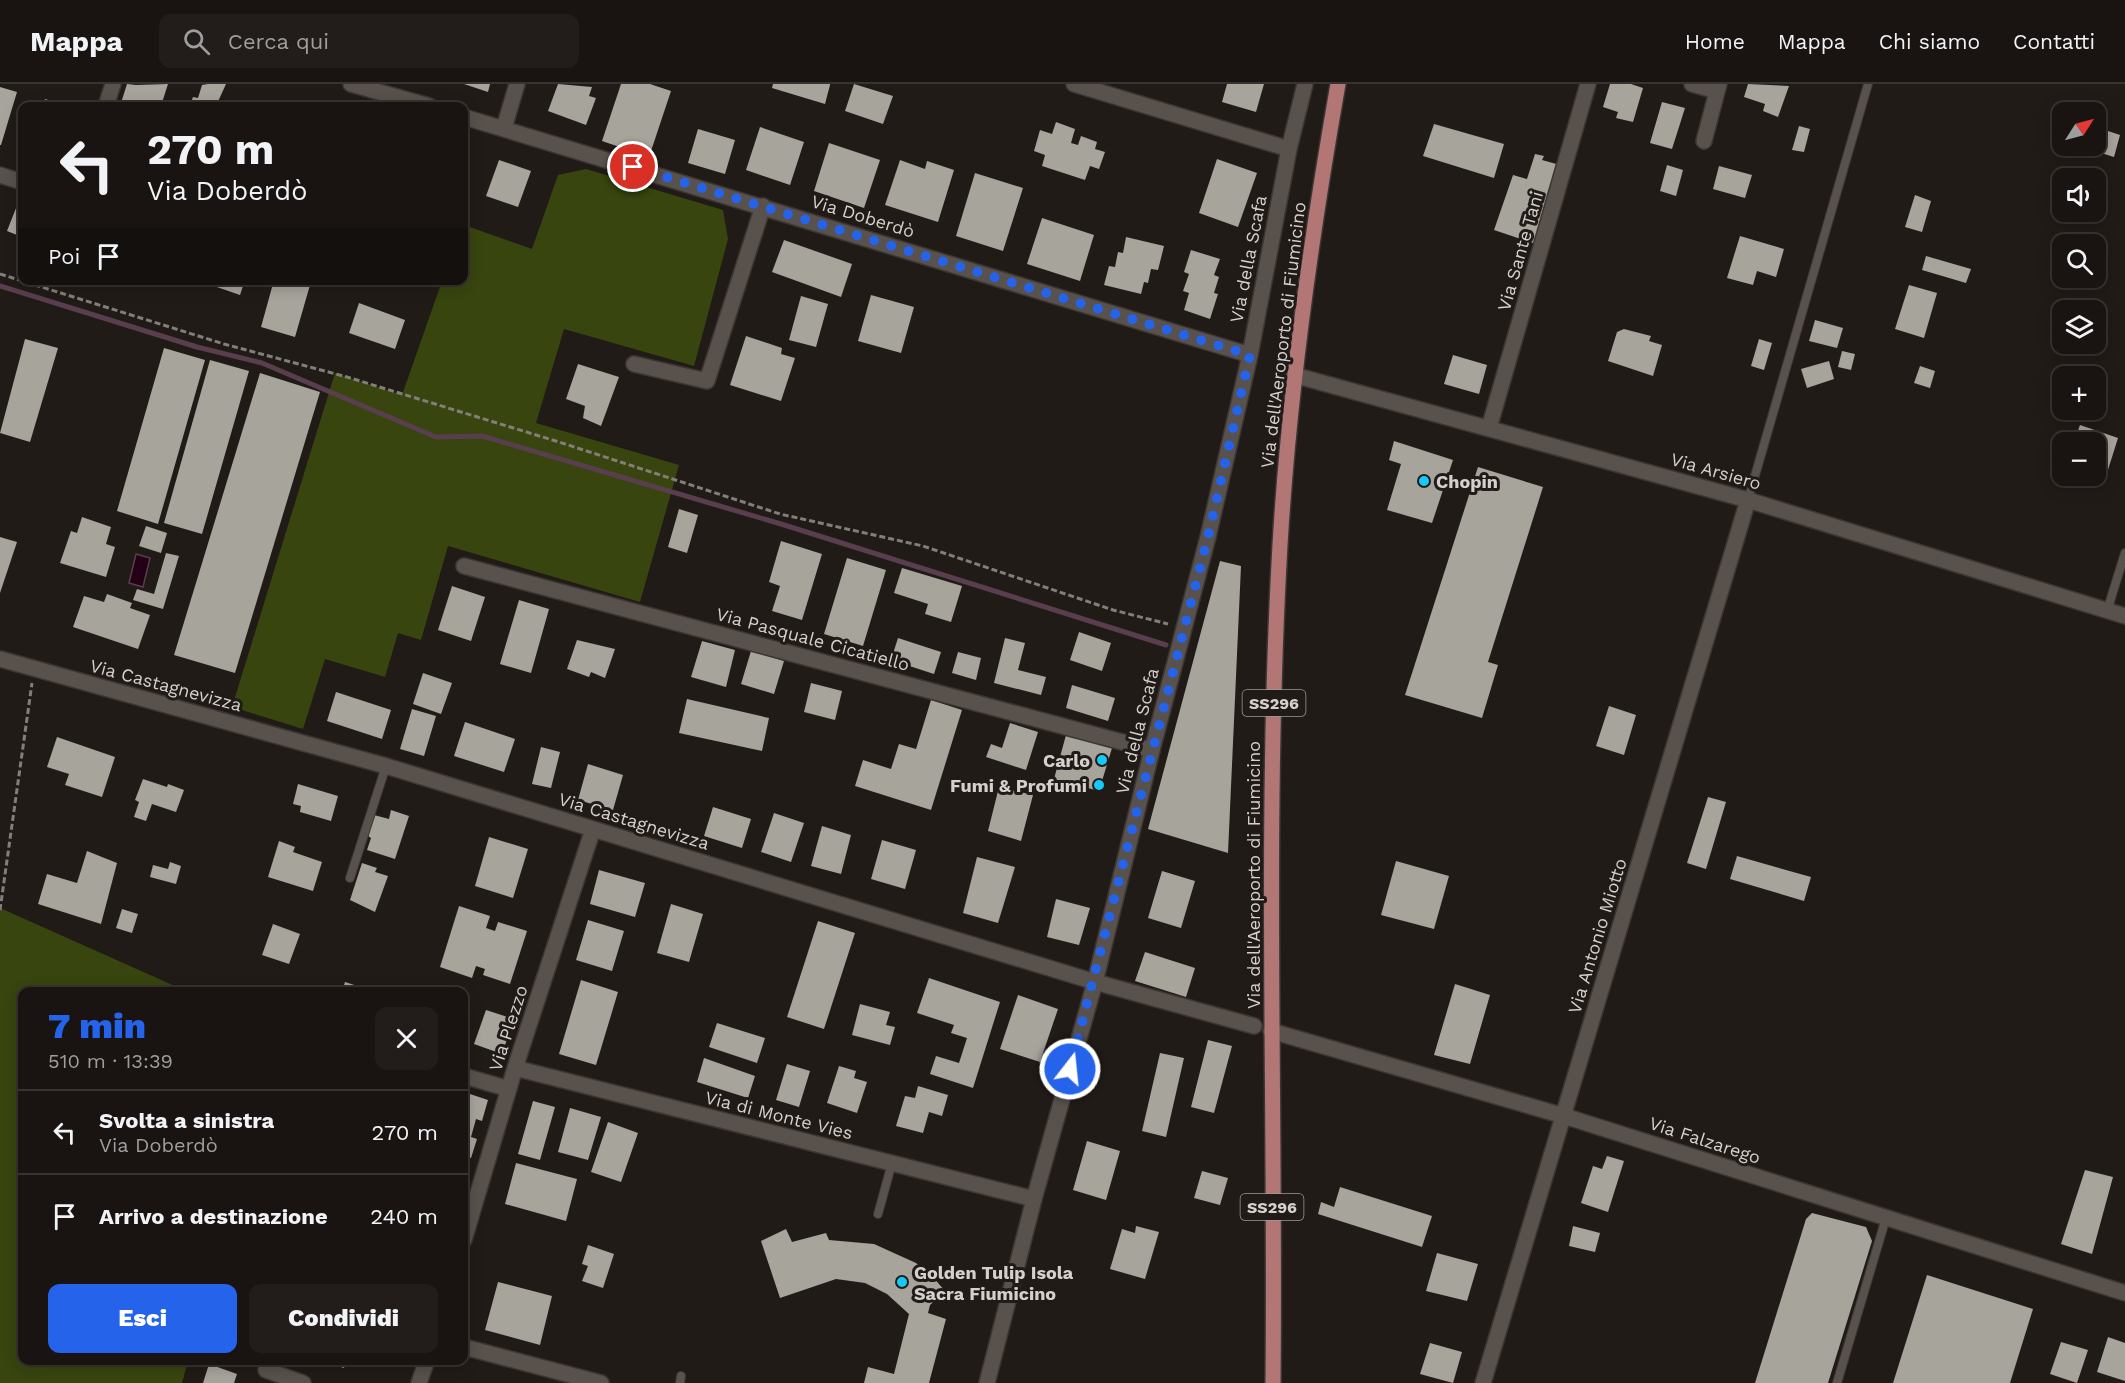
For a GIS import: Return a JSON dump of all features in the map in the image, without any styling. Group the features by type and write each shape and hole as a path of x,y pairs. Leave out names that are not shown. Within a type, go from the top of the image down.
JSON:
{"main road":[{"name":"Via dell'Aeroporto di Fiumicino","path":"1273,1383 1271,1031 1275,676 1280,545 1294,375 1319,194 1338,84"}],"street":[{"path":"107,102 113,84"},
{"path":"351,84 397,102"},
{"path":"504,128 517,84"},
{"path":"1074,84 1289,149"},
{"name":"Via della Scafa","path":"987,1383 1034,1199 1095,982 1152,750 1208,537 1250,355 1289,149 1305,84"},
{"name":"Via Sante Tani","path":"1489,428 1588,84"},
{"path":"1692,84 1718,88 1704,141"},
{"name":"Via Doberdò","path":"468,118 1250,355"},
{"path":"0,175 18,181"},
{"path":"634,364 706,381 763,206"},
{"name":"Via Arsiero","path":"1294,375 1749,500 2125,616"},
{"name":"Via Antonio Miotto","path":"1483,1383 1749,500"},
{"name":"Via Pasquale Cicatiello","path":"464,566 1152,750"},
{"name":"Via Castagnevizza","path":"0,659 386,766 1095,982 1254,1026"},
{"name":"Via Plezzo","path":"468,1227 515,1068 593,829"},
{"name":"Via Falzarego","path":"1271,1031 1564,1116 2125,1293"},
{"name":"Via di Monte Vies","path":"515,1068 1034,1199"},
{"path":"468,1077 509,1089"},
{"path":"468,1348 601,1383"},
{"path":"419,1383 424,1365"},
{"path":"266,1370 303,1383"}],"lane":[{"path":"1749,500 1868,84"},
{"path":"2107,611 2125,553"},
{"path":"350,878 386,766"},
{"path":"878,1214 892,1163"},
{"path":"1837,1383 1886,1218"}],"path":[{"path":"0,274 18,280"},
{"path":"35,285 224,344 347,377 560,442 780,514 923,546 1113,610 1184,628"},
{"path":"0,910 34,669"}],"green space":[{"path":"586,169 723,210 728,239 694,366 564,329 536,423 679,465 640,602 448,546 421,640 398,633 385,677 325,659 303,729 232,707 335,373 402,395 441,285 468,285 468,226 532,249 558,175"},
{"path":"0,908 177,987 18,987 18,1365 187,1365 182,1383 0,1383"}],"shaded area":[{"path":"136,554 150,558 143,587 129,583"}],"building":[{"path":"127,84 168,84 162,102 121,102"},
{"path":"226,84 218,102 191,102 193,97 198,98 202,85"},
{"path":"464,84 490,84 488,92"},
{"path":"558,84 592,87 589,96 596,98 586,125 548,111"},
{"path":"621,84 650,84 671,91 649,157 602,141"},
{"path":"773,84 830,85 825,104 772,88"},
{"path":"854,84 893,96 883,124 845,111"},
{"path":"1227,84 1264,84 1256,112 1222,102"},
{"path":"1610,84 1631,84 1643,88 1633,122 1616,118 1618,112 1603,107"},
{"path":"1748,84 1789,86 1778,117 1763,111 1765,104 1744,97"},
{"path":"0,87 17,92 1,145 0,145"},
{"path":"1662,102 1685,108 1672,149 1650,143"},
{"path":"1056,122 1075,129 1071,143 1078,145 1081,136 1097,142 1095,149 1105,152 1099,169 1090,166 1085,180 1042,166 1045,155 1034,151 1040,130 1052,134"},
{"path":"1434,124 1504,144 1494,178 1423,156"},
{"path":"1799,126 1810,129 1804,152 1792,150"},
{"path":"760,127 804,142 790,185 746,170"},
{"path":"698,129 735,140 725,174 688,163"},
{"path":"2106,130 2120,135 2114,157 2106,154"},
{"path":"829,143 880,160 864,208 814,191"},
{"path":"1535,154 1544,156 1542,160 1560,165 1536,244 1494,230 1513,175 1527,179"},
{"path":"1217,159 1257,173 1238,227 1199,213"},
{"path":"499,160 531,171 518,207 486,196"},
{"path":"900,160 925,169 927,161 954,170 938,222 885,205"},
{"path":"1667,165 1683,170 1676,196 1660,191"},
{"path":"1719,166 1752,175 1745,198 1713,189"},
{"path":"975,173 1023,188 1003,251 956,236"},
{"path":"1915,195 1931,201 1922,232 1905,227"},
{"path":"18,203 18,235 7,231"},
{"path":"1042,218 1094,235 1080,281 1027,264"},
{"path":"1740,236 1784,249 1776,277 1757,271 1753,285 1727,278"},
{"path":"1126,237 1164,246 1158,270 1151,269 1148,283 1144,282 1141,294 1104,285 1109,266 1115,267 1118,252 1123,253"},
{"path":"784,240 852,264 841,297 772,272"},
{"path":"1191,250 1220,259 1214,275 1219,277 1214,293 1218,294 1210,319 1184,310 1189,293 1183,291 1189,274 1184,272"},
{"path":"1926,256 1971,269 1966,283 1922,270"},
{"path":"214,285 243,285 240,295"},
{"path":"273,285 310,285 295,337 261,327"},
{"path":"1909,285 1937,293 1924,338 1895,329"},
{"path":"871,295 914,307 901,353 858,341"},
{"path":"801,296 828,304 816,347 789,340"},
{"path":"359,303 405,320 395,349 349,333"},
{"path":"1815,320 1843,328 1837,348 1809,341"},
{"path":"1624,329 1651,336 1649,341 1662,345 1653,376 1608,361 1617,332"},
{"path":"746,336 782,348 781,354 795,358 781,401 730,385"},
{"path":"25,339 58,348 30,442 0,433"},
{"path":"1759,339 1772,343 1764,370 1751,366"},
{"path":"164,348 205,360 158,524 117,511"},
{"path":"1842,351 1855,354 1851,370 1838,367"},
{"path":"1453,355 1487,365 1479,394 1444,384"},
{"path":"210,360 249,371 202,534 164,523"},
{"path":"1829,361 1834,379 1807,388 1801,369"},
{"path":"578,364 619,377 601,426 583,418 585,406 566,399"},
{"path":"1920,366 1935,371 1930,388 1914,383"},
{"path":"260,373 320,392 235,673 174,655"},
{"path":"2080,425 2100,432 2078,432"},
{"path":"2106,434 2118,438 2106,473"},
{"path":"1394,441 1453,460 1432,523 1387,510 1401,464 1389,460"},
{"path":"1478,467 1543,487 1488,662 1498,665 1482,718 1405,695"},
{"path":"679,509 698,515 687,553 668,547"},
{"path":"82,517 111,527 106,544 115,547 106,577 60,563 71,531 77,533"},
{"path":"146,526 167,533 161,553 139,546"},
{"path":"0,537 17,542 0,593"},
{"path":"781,541 822,554 802,620 772,611 780,586 769,582"},
{"path":"166,553 179,556 163,609 133,600 137,589 154,594"},
{"path":"847,558 886,570 863,646 824,634"},
{"path":"1220,561 1241,566 1228,853 1148,829"},
{"path":"902,568 962,586 951,622 925,614 928,604 894,593"},
{"path":"452,586 485,597 471,641 438,630"},
{"path":"107,594 132,603 130,608 150,615 138,649 73,627 84,596 104,602"},
{"path":"519,600 549,609 531,673 500,664"},
{"path":"1079,632 1111,643 1102,671 1070,660"},
{"path":"898,638 941,652 934,674 891,660"},
{"path":"1005,638 1025,643 1018,670 1046,677 1041,695 994,683"},
{"path":"577,640 615,649 605,678 591,672 589,677 567,669"},
{"path":"702,641 735,650 726,687 691,677"},
{"path":"751,651 784,661 774,694 741,684"},
{"path":"958,652 981,658 976,680 952,673"},
{"path":"423,673 452,683 441,714 413,704"},
{"path":"811,683 842,691 835,720 804,712"},
{"path":"1072,685 1115,698 1108,721 1066,708"},
{"path":"336,692 391,710 382,739 327,721"},
{"path":"687,699 769,718 762,751 679,733"},
{"path":"931,700 962,710 931,810 855,786 863,760 891,769 899,744 916,749"},
{"path":"1609,706 1636,715 1624,755 1596,746"},
{"path":"412,709 436,716 424,756 400,749"},
{"path":"465,722 515,739 504,772 454,756"},
{"path":"1010,723 1038,732 1026,770 986,757 991,744 1002,748"},
{"path":"1066,735 1112,748 1099,791 1054,779"},
{"path":"57,737 115,757 102,797 65,785 69,774 47,767"},
{"path":"541,747 560,752 551,788 532,784"},
{"path":"588,764 623,775 613,810 578,800"},
{"path":"143,779 184,790 176,812 152,804 146,821 134,817 139,802 135,800"},
{"path":"298,784 338,796 331,821 300,812 301,806 293,804"},
{"path":"999,787 1033,795 1021,841 988,831"},
{"path":"1708,797 1726,802 1706,869 1687,863"},
{"path":"713,807 751,819 742,848 704,836"},
{"path":"391,810 409,816 395,859 367,850 374,815 389,819"},
{"path":"774,813 804,823 791,862 761,852"},
{"path":"822,826 851,835 841,874 811,866"},
{"path":"489,837 528,849 513,898 475,886"},
{"path":"882,840 916,850 905,889 871,879"},
{"path":"279,841 295,847 293,852 322,862 313,891 268,877"},
{"path":"87,851 117,863 101,924 38,904 47,874 77,883"},
{"path":"1737,856 1811,877 1804,901 1730,879"},
{"path":"977,857 1015,867 998,923 963,913"},
{"path":"1396,861 1449,876 1434,929 1381,915"},
{"path":"170,862 181,866 176,884 150,877 153,865 168,869"},
{"path":"362,863 377,868 375,872 388,876 375,912 350,900"},
{"path":"599,870 645,883 635,917 590,904"},
{"path":"1162,871 1195,881 1181,928 1148,918"},
{"path":"1056,899 1090,908 1079,945 1047,937"},
{"path":"671,904 703,914 689,962 657,953"},
{"path":"459,906 490,916 486,928 495,931 498,922 527,931 510,984 483,975 485,969 476,966 472,978 440,967"},
{"path":"122,909 138,914 132,933 116,928"},
{"path":"588,920 624,931 612,971 576,960"},
{"path":"818,921 855,933 824,1029 787,1017"},
{"path":"273,924 300,934 289,964 262,955"},
{"path":"1145,952 1195,968 1186,997 1135,981"},
{"path":"929,978 1000,1002 973,1088 930,1074 936,1056 959,1063 967,1038 951,1033 954,1025 917,1013"},
{"path":"581,980 618,992 596,1065 559,1054"},
{"path":"345,982 361,987 344,987"},
{"path":"1455,984 1490,995 1470,1064 1434,1055"},
{"path":"1018,995 1058,1009 1040,1062 1000,1049"},
{"path":"860,1004 890,1012 886,1025 895,1027 890,1045 852,1035"},
{"path":"486,1010 514,1019 502,1054 474,1044"},
{"path":"717,1023 765,1038 757,1063 709,1047"},
{"path":"1208,1040 1232,1046 1214,1113 1191,1107"},
{"path":"1160,1053 1184,1058 1166,1137 1142,1131"},
{"path":"704,1058 755,1076 748,1098 697,1082"},
{"path":"787,1064 810,1071 799,1107 776,1100"},
{"path":"839,1066 856,1071 854,1078 867,1082 857,1113 827,1103"},
{"path":"918,1086 948,1095 942,1116 929,1112 923,1133 896,1126 905,1096 915,1098"},
{"path":"468,1093 488,1100 482,1121 476,1119 471,1137 477,1139 471,1158 468,1157"},
{"path":"533,1101 555,1107 540,1160 518,1154"},
{"path":"570,1108 601,1117 588,1160 558,1152"},
{"path":"608,1122 638,1133 621,1182 591,1172"},
{"path":"1087,1141 1120,1151 1106,1200 1073,1190"},
{"path":"1607,1156 1624,1161 1608,1212 1581,1203 1593,1166 1602,1169"},
{"path":"516,1163 577,1179 566,1221 505,1204"},
{"path":"2085,1170 2113,1177 2092,1254 2061,1244"},
{"path":"1202,1171 1228,1178 1220,1205 1194,1198"},
{"path":"1340,1187 1432,1216 1422,1247 1318,1214 1321,1202 1334,1207"},
{"path":"1812,1213 1866,1227 1872,1241 1828,1383 1755,1383 1806,1219"},
{"path":"1136,1226 1159,1232 1145,1279 1110,1269 1122,1229 1135,1233"},
{"path":"1573,1226 1600,1233 1595,1252 1569,1246"},
{"path":"786,1229 792,1242 826,1233 829,1240 874,1244 916,1263 932,1276 945,1291 930,1305 928,1313 946,1319 929,1383 864,1383 868,1367 894,1374 909,1314 887,1294 865,1283 836,1279 780,1298 761,1241"},
{"path":"588,1245 614,1254 603,1288 582,1281 588,1266 582,1264"},
{"path":"1437,1253 1478,1264 1467,1301 1426,1291"},
{"path":"1927,1275 2033,1309 2010,1383 1893,1383"},
{"path":"498,1282 552,1296 540,1345 485,1330"},
{"path":"2108,1337 2125,1343 2125,1381 2097,1372"},
{"path":"2061,1342 2088,1350 2077,1383 2050,1374"},
{"path":"1430,1343 1462,1352 1453,1383 1420,1374"},
{"path":"209,1365 237,1374 234,1383 203,1383"}],"waterway":[{"path":"0,286 197,347 262,363 436,437 482,436 781,524 1166,645"}],"place":[{"name":"Chopin","path":"1424,481"},
{"name":"Carlo","path":"1102,760"},
{"name":"Fumi & Profumi","path":"1099,785"},
{"name":"Golden Tulip Isola Sacra Fiumicino","path":"902,1282"}],"route":[{"path":"633,167 1250,355 1208,537 1152,750 1095,982 1070,1069"}]}
